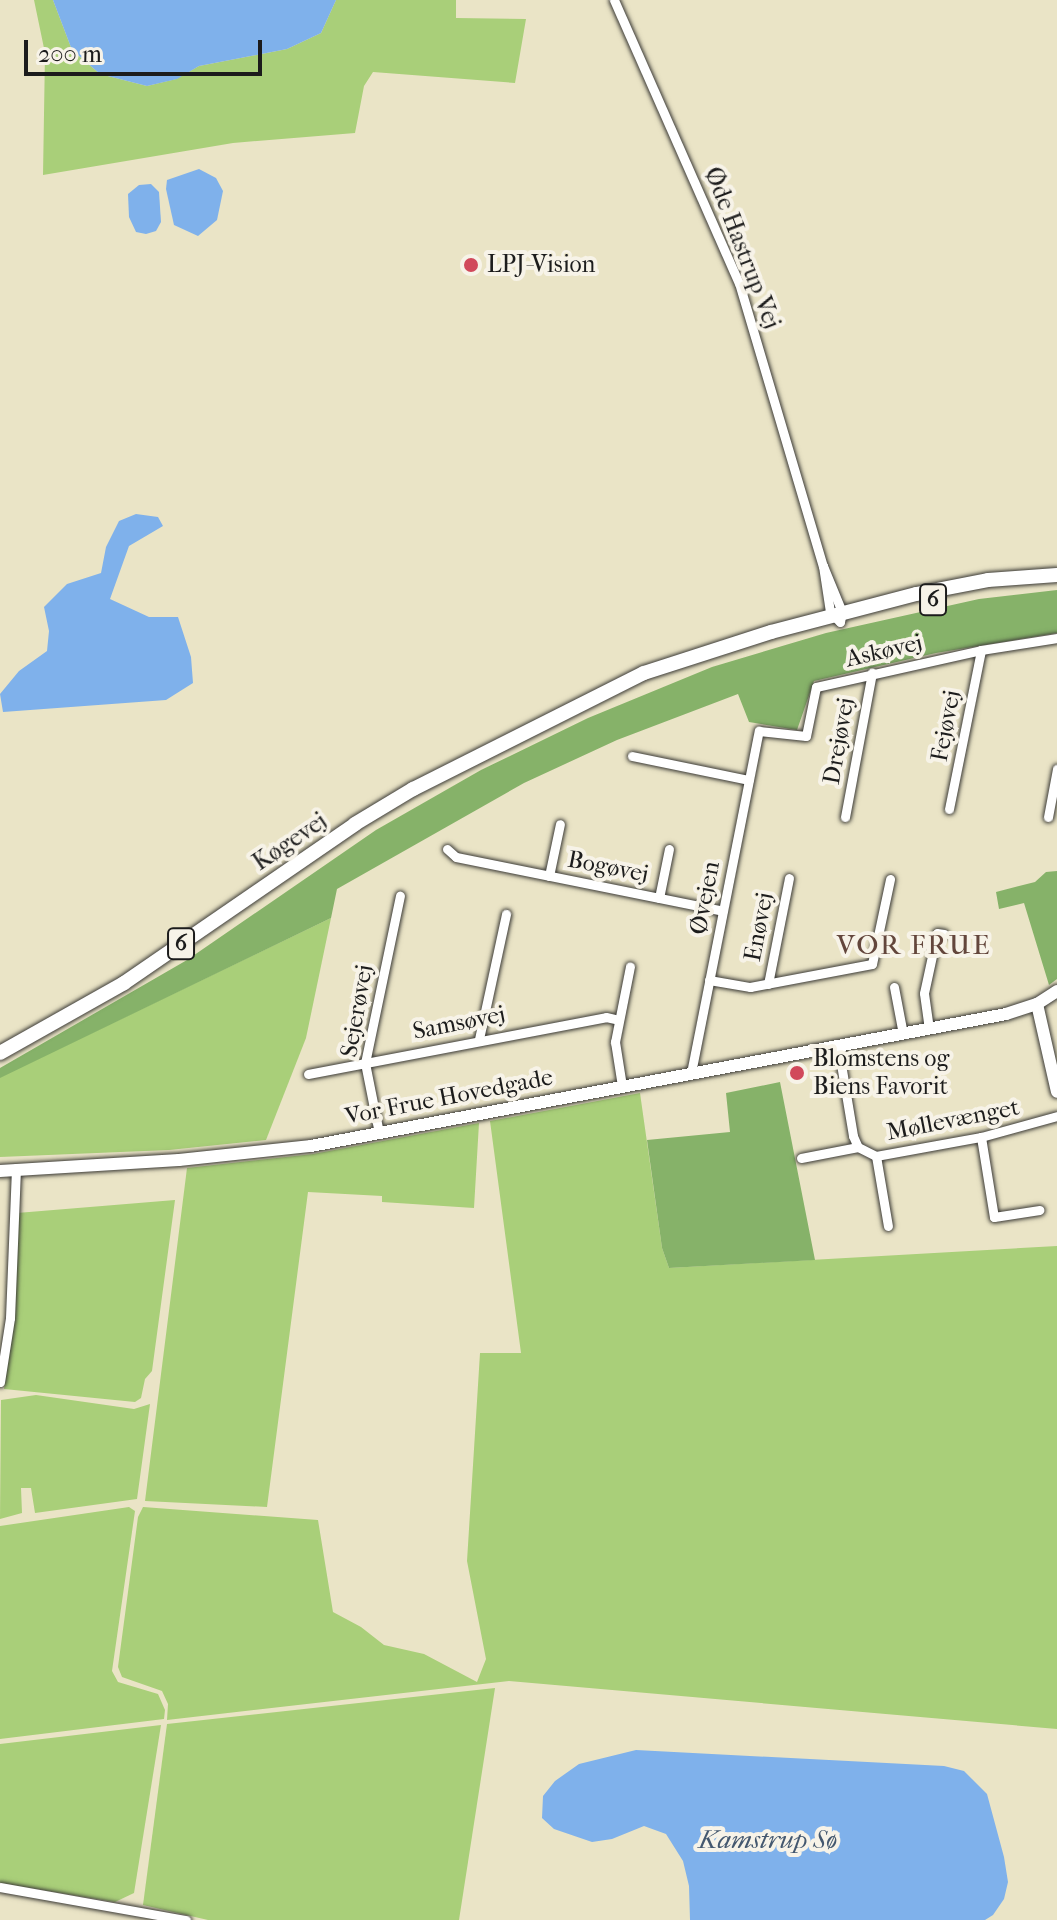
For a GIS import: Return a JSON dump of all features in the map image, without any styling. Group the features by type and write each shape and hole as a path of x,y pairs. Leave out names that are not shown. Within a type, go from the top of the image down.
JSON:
{"main road":[{"name":"Køgevej","path":"0,1053 124,983 355,824 413,789 529,728 618,688 838,616 1057,575"}],"street":[{"name":"Øde Hastrup Vej","path":"614,0 739,283 838,616"},
{"name":"Askøvej","path":"759,731 806,736 816,687 981,650 1057,638"},
{"name":"Fejøvej","path":"949,809 981,650"},
{"name":"Drejøvej","path":"845,817 872,673"},
{"name":"Øvejen","path":"691,1073 759,731"},
{"path":"632,756 749,780"},
{"path":"1048,817 1057,769"},
{"name":"Bogøvej","path":"549,876 560,824"},
{"name":"Bogøvej","path":"447,849 456,857 723,911"},
{"name":"Bogøvej","path":"659,898 669,849"},
{"name":"Enøvej","path":"768,984 789,878"},
{"path":"709,980 738,986 768,984 872,964 890,879"},
{"name":"Sejerøvej","path":"379,1133 365,1063 400,896"},
{"path":"479,1039 506,914"},
{"path":"929,1029 924,993 937,933 944,934"},
{"path":"622,1086 615,1042 630,966"},
{"path":"894,987 903,1034"},
{"name":"Vor Frue Hovedgade","path":"0,1171 253,1153 379,1133 1006,1014 1037,1004 1057,991"},
{"path":"1037,1004 1057,1092"},
{"name":"Samsøvej","path":"308,1074 479,1039 606,1017 619,1020"},
{"name":"Møllevænget","path":"838,1046 858,1147"},
{"name":"Møllevænget","path":"801,1158 858,1147 876,1156 981,1137 1057,1116"},
{"path":"981,1137 994,1217 1039,1210"},
{"path":"876,1156 888,1226"},
{"path":"0,1382 10,1318 16,1168"},
{"path":"0,1887 186,1920"}],"green space":[{"path":"34,0 53,0 72,50 100,74 147,86 176,79 199,66 287,49 321,33 336,0 456,0 456,18 526,19 515,83 373,72 364,86 355,133 233,143 43,175 45,53"},
{"path":"1057,590 1057,633 936,653 814,681 797,730 749,722 738,694 617,740 524,783 337,889 331,918 0,1078 0,1068 187,960 376,830 481,770 588,718 712,667 826,633 979,599"},
{"path":"1057,871 1057,979 1049,985 1024,903 999,909 996,892 1035,882 1046,872"},
{"path":"331,918 306,1038 266,1140 169,1150 0,1157 0,1077"},
{"path":"780,1082 815,1260 669,1268 662,1248 647,1140 730,1132 726,1093"},
{"path":"640,1093 662,1248 669,1268 1057,1246 1057,1729 509,1681 167,1720 168,1704 162,1691 122,1677 118,1667 138,1517 143,1507 318,1520 333,1612 361,1627 384,1645 424,1654 477,1682 486,1659 467,1561 480,1353 521,1353 490,1121"},
{"path":"479,1123 474,1208 382,1202 382,1196 308,1192 267,1507 145,1501 187,1168 313,1154"},
{"path":"175,1200 152,1371 145,1379 141,1398 135,1402 4,1389 14,1318 17,1213"},
{"path":"36,1395 134,1409 150,1404 137,1499 35,1513 31,1488 21,1488 22,1513 0,1519 1,1400"},
{"path":"129,1507 135,1511 112,1671 118,1682 158,1694 165,1710 164,1719 0,1739 0,1526"},
{"path":"495,1688 459,1920 208,1920 143,1905 167,1724"},
{"path":"161,1725 134,1893 115,1902 0,1883 0,1744"}],"water":[{"path":"53,0 336,0 321,33 287,49 199,66 177,79 147,86 100,74 72,50"},
{"path":"199,169 216,178 223,191 217,220 198,236 174,225 166,189 167,180"},
{"path":"151,184 159,192 161,222 156,231 146,234 136,232 129,217 128,194 139,185"},
{"path":"136,514 158,517 163,526 129,546 110,599 149,617 178,617 191,657 193,683 166,700 3,712 0,694 19,671 47,651 49,631 44,607 67,584 101,573 106,547 119,521"},
{"name":"Kamstrup Sø","path":"636,1750 944,1766 964,1771 987,1794 1004,1857 1008,1882 1004,1899 993,1915 985,1920 690,1920 689,1886 683,1861 666,1834 644,1826 612,1839 592,1842 554,1829 542,1818 543,1796 555,1781 579,1764"}],"place":[{"name":"LPJ-Vision","path":"471,265"},
{"name":"Blomstens og Biens Favorit","path":"797,1073"}],"district":[{"name":"VOR FRUE","path":"914,945"}]}
